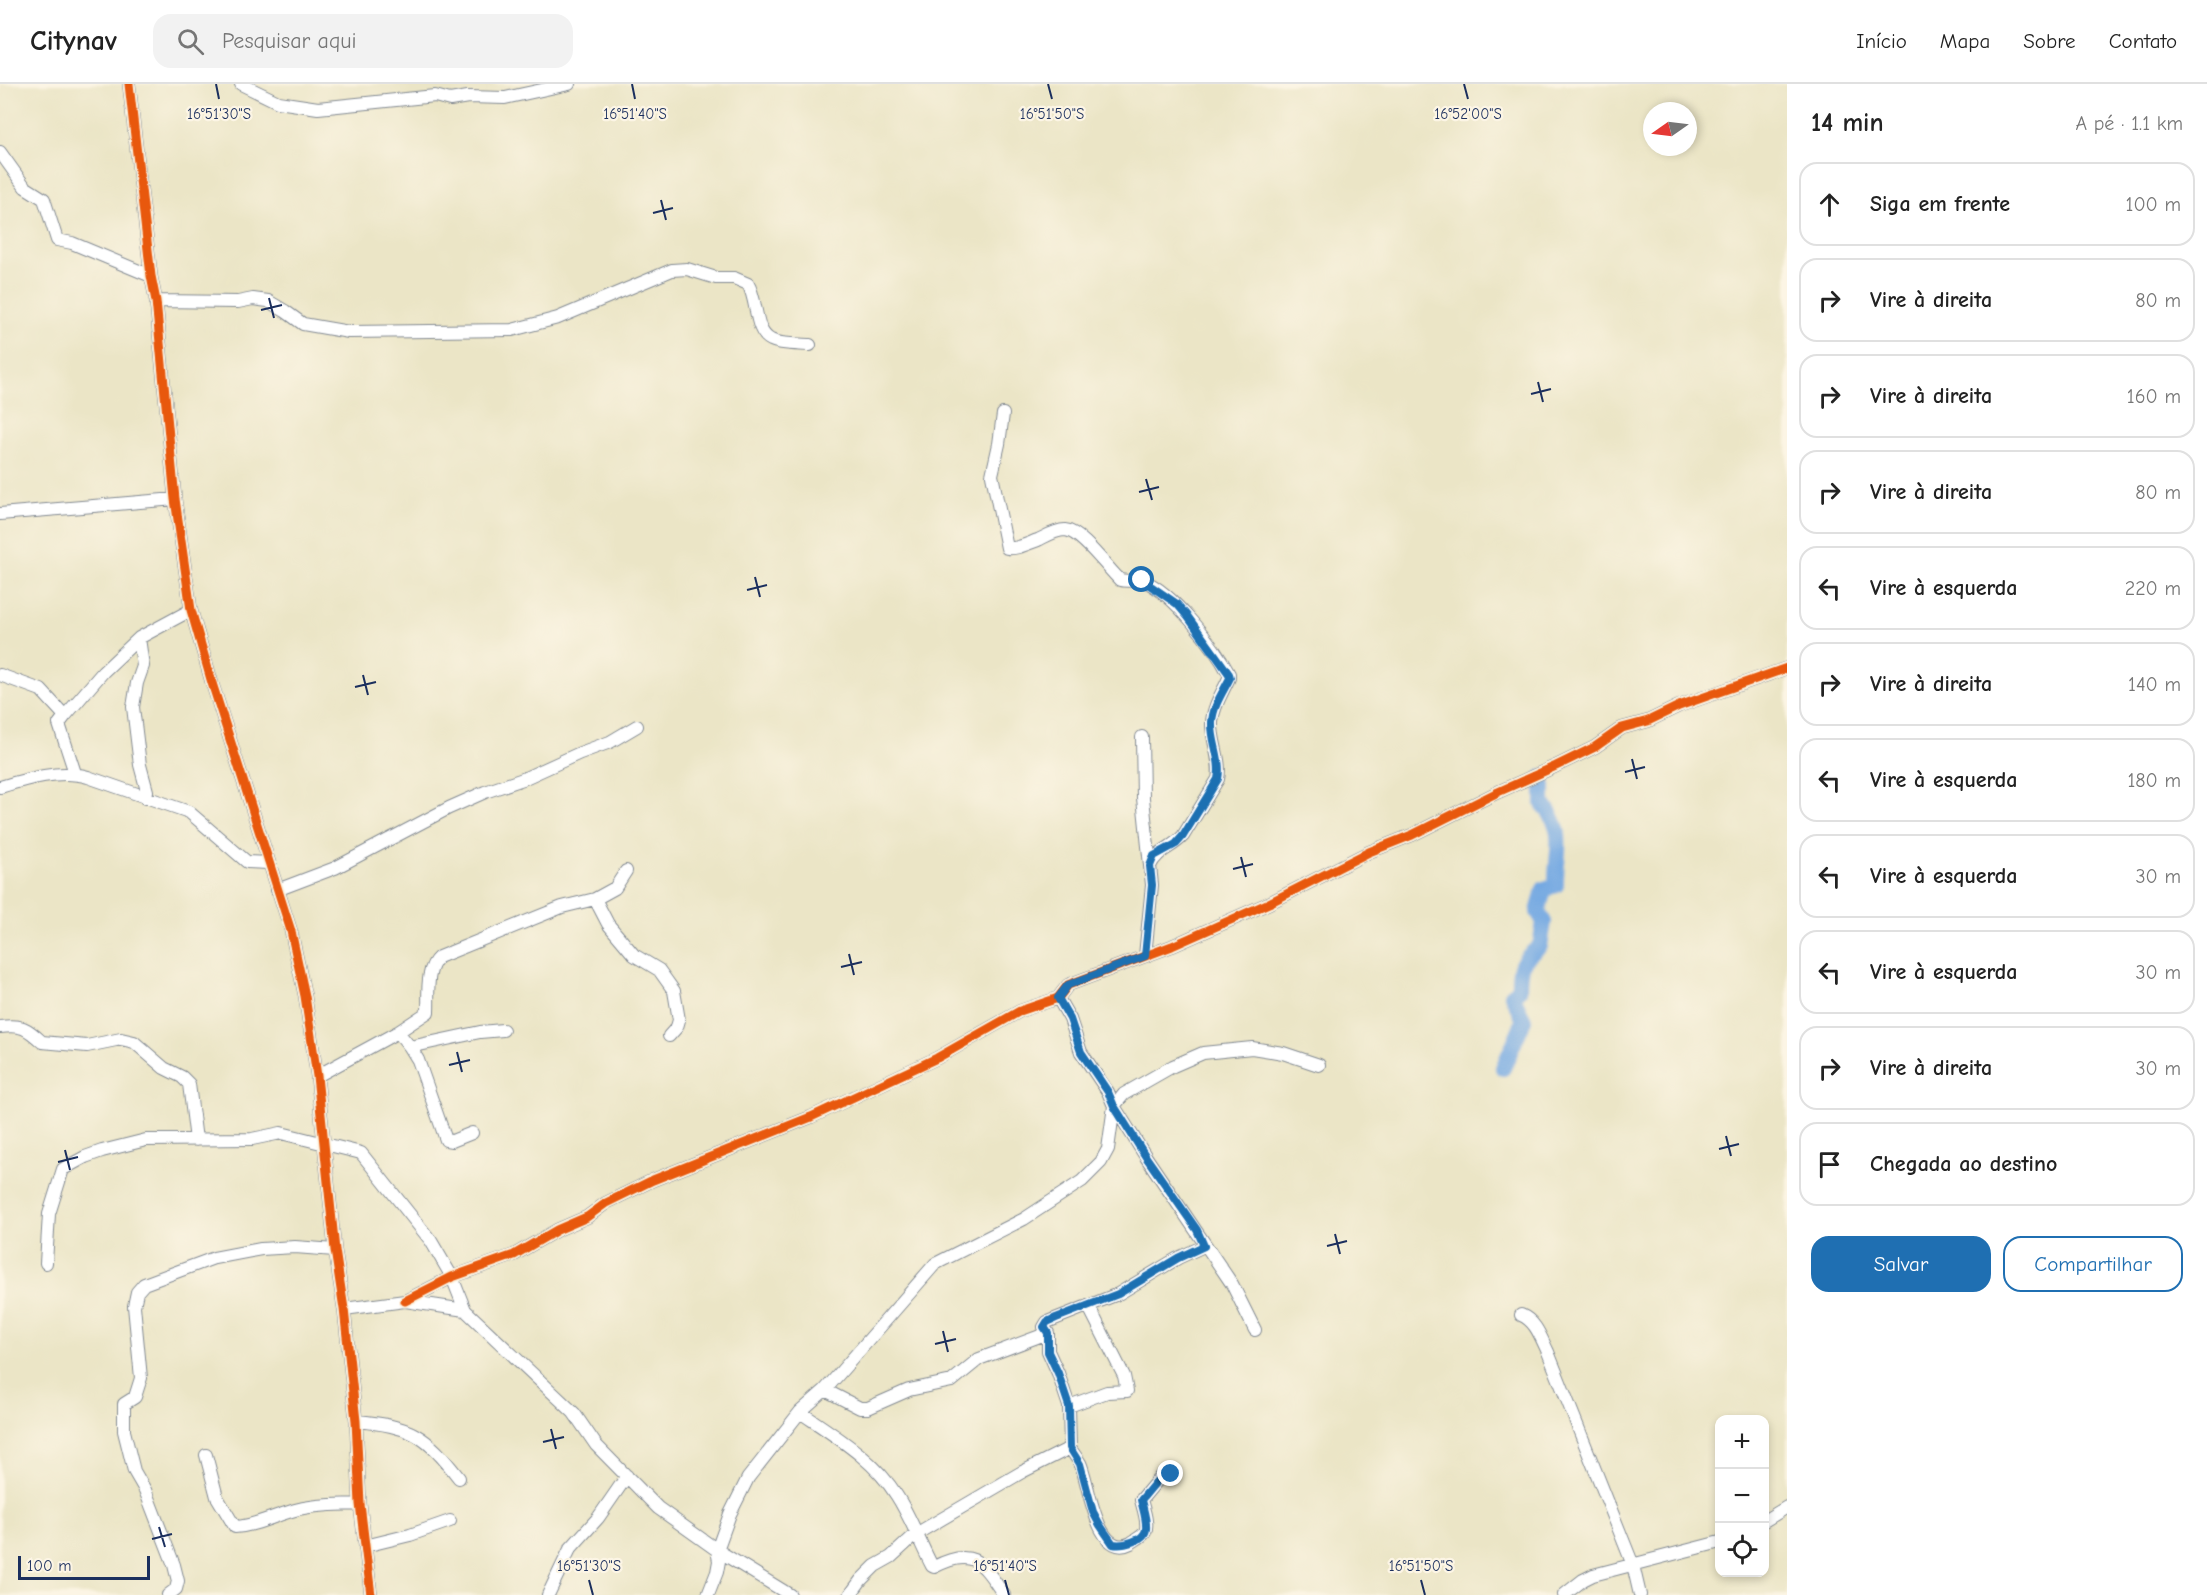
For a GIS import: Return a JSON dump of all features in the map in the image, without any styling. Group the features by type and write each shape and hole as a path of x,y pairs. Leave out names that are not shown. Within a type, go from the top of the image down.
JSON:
{"street":[{"path":"129,84 151,276 156,301 175,499 191,610 291,931 305,996 317,1076 335,1250 344,1309 356,1421 360,1504 371,1595"},
{"path":"241,84 278,102 318,108 435,96 450,100 468,97 505,98 569,84"},
{"path":"0,152 25,187 44,199 57,240 72,243 151,276"},
{"path":"156,301 238,302 254,299 268,301 303,324 349,332 512,330 558,318 672,270 687,269 716,278 734,278 748,284 756,302 760,328 765,336 773,341 810,345"},
{"path":"1003,414 992,475 1006,548 1011,549 1059,531 1071,532 1120,580 1142,580 1177,604 1229,674 1230,678 1214,710 1212,722 1220,770 1218,779 1183,836 1176,844 1154,856 1150,866"},
{"path":"0,514 175,499"},
{"path":"75,773 60,724 65,716 103,672 139,638 191,610"},
{"path":"139,638 143,666 137,683 133,707 138,755 147,791 146,798"},
{"path":"344,1309 405,1300 452,1277 514,1255 557,1230 587,1217 606,1203 653,1180 811,1117 937,1058 1020,1011 1058,998 1068,985 1172,946 1269,903 1369,852 1412,836 1471,805 1594,747 1622,728 1648,722 1679,706 1787,668"},
{"path":"0,675 41,690 65,716"},
{"path":"278,890 335,868 449,808 610,742 637,726"},
{"path":"1142,737 1143,798 1152,885 1145,956"},
{"path":"3,782 75,773 189,812 247,862 268,863"},
{"path":"317,1076 399,1032 428,1012 430,972 432,963 439,957 562,907 596,899 615,888 626,871"},
{"path":"596,899 614,932 634,955 659,970 674,992 679,1020 677,1027 669,1036"},
{"path":"1058,998 1070,1019 1081,1052 1108,1092 1114,1106 1146,1157 1197,1230 1204,1246 1232,1284 1255,1330"},
{"path":"0,1027 17,1025 30,1031 42,1042 57,1042 72,1046 87,1046 121,1039 135,1042 164,1068 182,1077 189,1084 196,1140"},
{"path":"410,1047 480,1032 503,1030"},
{"path":"399,1032 418,1060 446,1140 452,1141 472,1133"},
{"path":"708,1595 717,1572 719,1561 717,1550 730,1514 748,1478 800,1412 825,1390 935,1264 1024,1219 1082,1181 1101,1162 1108,1149 1114,1106 1124,1094 1173,1066 1203,1053 1252,1048 1283,1053 1319,1065"},
{"path":"46,1263 49,1214 59,1177 67,1166 102,1151 146,1140 252,1139 281,1133 361,1153 432,1241 452,1277 465,1310 574,1413 596,1445 673,1521 790,1595"},
{"path":"1171,1474 1161,1476 1141,1500 1146,1529 1144,1534 1129,1544 1121,1546 1113,1544 1093,1512 1080,1464 1070,1448 1069,1406 1048,1352 1048,1333 1044,1327 1047,1322 1118,1294 1178,1258 1204,1246"},
{"path":"168,1595 176,1589 178,1581 174,1565 145,1490 134,1472 124,1431 124,1404 135,1397 141,1378 134,1306 136,1292 144,1284 155,1279 214,1258 278,1247 335,1250"},
{"path":"405,1300 465,1310"},
{"path":"1069,1406 1107,1392 1127,1391 1124,1376 1089,1306"},
{"path":"1521,1315 1534,1323 1548,1352 1633,1565 1640,1595"},
{"path":"825,1390 860,1408 868,1408 909,1390 952,1381 979,1359 1048,1333"},
{"path":"800,1412 862,1455 897,1496 934,1568 947,1561 967,1557 975,1559 992,1577 1004,1595"},
{"path":"356,1421 389,1424 412,1432 433,1447 459,1478"},
{"path":"850,1595 875,1566 891,1557 916,1534 1022,1472 1070,1448"},
{"path":"206,1455 217,1497 235,1527 318,1505 360,1504"},
{"path":"548,1595 570,1549 598,1518 627,1476"},
{"path":"1769,1518 1787,1507"},
{"path":"365,1546 410,1535 450,1521"},
{"path":"1564,1595 1593,1575 1715,1543"}],"waterway":[{"path":"1503,1068 1524,1020 1512,995 1519,990 1522,965 1528,956 1540,946 1544,922 1538,912 1544,889 1556,885 1558,833 1551,814 1543,804 1543,777"}],"cycle path":[{"path":"129,84 151,276 156,301 175,499 191,610 291,931 305,996 317,1076 335,1250 344,1309 356,1421 360,1504 371,1595"},
{"path":"405,1301 452,1277 514,1255 557,1230 587,1217 606,1203 653,1180 811,1117 937,1058 1020,1011 1058,998 1068,985 1172,946 1269,903 1369,852 1412,835 1595,747 1622,728 1648,721 1679,706 1787,668"}],"route":[{"path":"1142,580 1177,604 1229,674 1230,678 1214,710 1212,722 1220,770 1218,779 1183,836 1176,844 1154,856 1150,866 1152,885 1145,956 1068,985 1058,998 1070,1019 1081,1052 1108,1092 1114,1106 1146,1157 1197,1230 1204,1246 1178,1258 1118,1294 1047,1322 1044,1327 1048,1333 1048,1352 1069,1406 1070,1448 1080,1464 1093,1512 1113,1544 1121,1546 1129,1544 1144,1534 1146,1529 1141,1500 1154,1482 1161,1476 1171,1474"}]}
